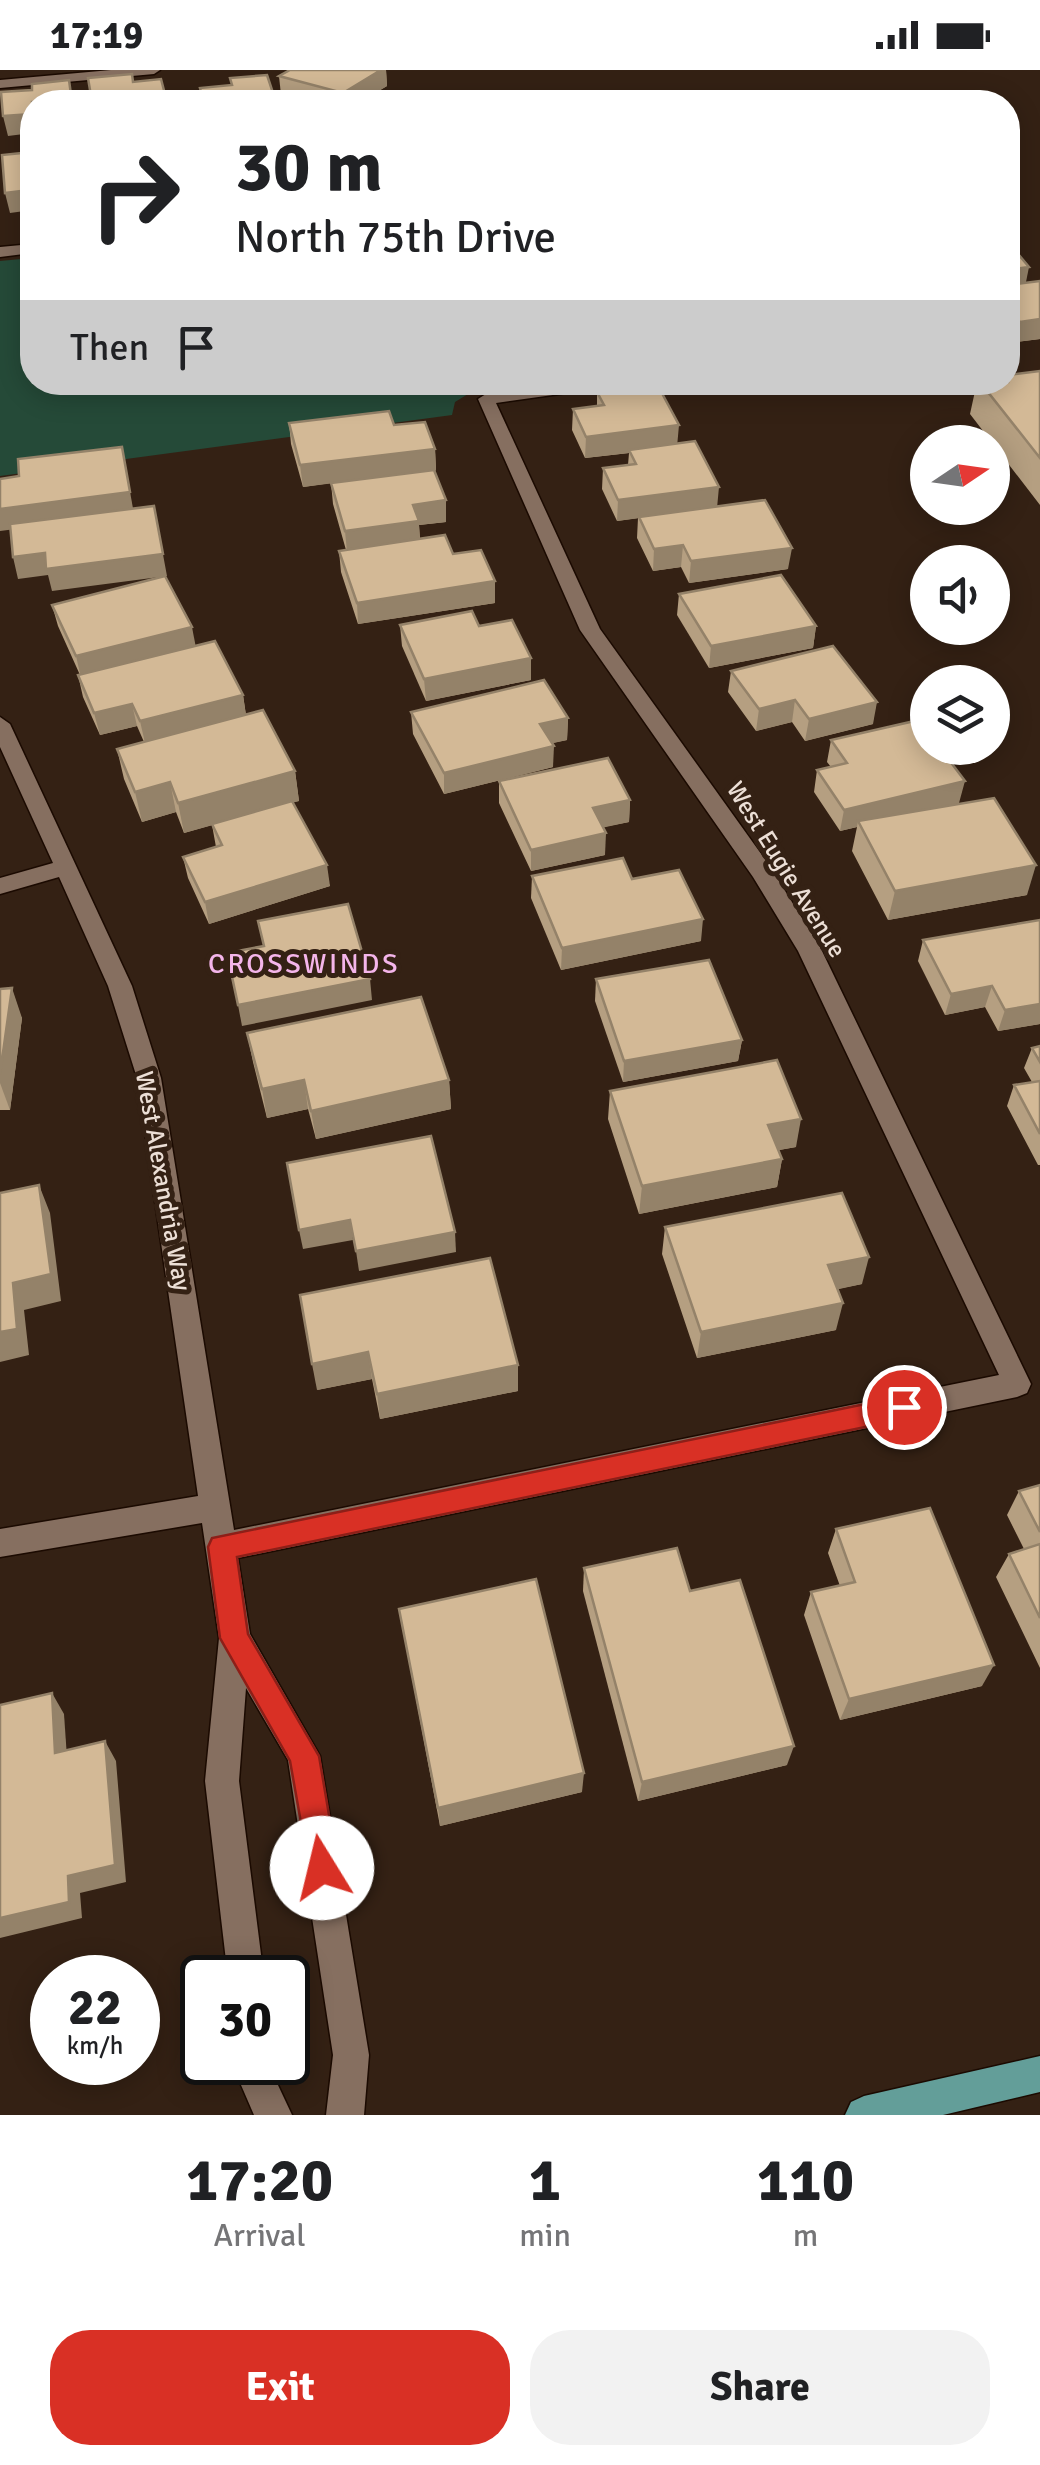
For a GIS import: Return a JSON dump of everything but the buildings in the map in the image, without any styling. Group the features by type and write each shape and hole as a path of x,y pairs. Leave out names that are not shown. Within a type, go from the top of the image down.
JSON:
{"main road":[{"path":"864,2115 1040,2074"}],"street":[{"path":"0,84 154,70"},
{"name":"West Eugie Avenue","path":"222,1547 1018,1384 809,949 761,871 590,630 486,399 515,395"},
{"name":"West Alexandria Way","path":"0,724 120,986 149,1078 235,1638 222,1781 243,1955"},
{"path":"0,886 67,867"},
{"path":"0,1543 216,1507"},
{"name":"West Alexandria Way","path":"235,1638 304,1756 352,2056 345,2115"},
{"path":"258,2085 273,2115"}],"green space":[{"path":"20,259 20,395 466,395 455,402 452,415 0,476 0,261"}],"district":[{"name":"CROSSWINDS","path":"304,963"}],"route":[{"path":"322,1868 304,1756 235,1638 222,1547 904,1407"}]}
